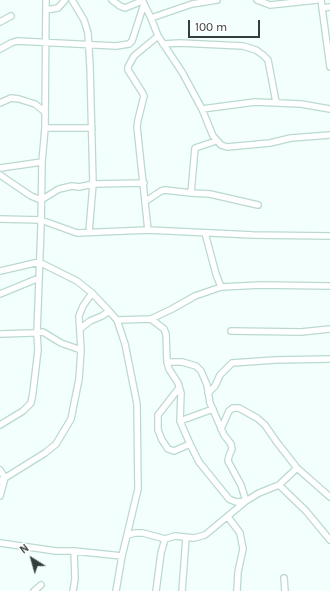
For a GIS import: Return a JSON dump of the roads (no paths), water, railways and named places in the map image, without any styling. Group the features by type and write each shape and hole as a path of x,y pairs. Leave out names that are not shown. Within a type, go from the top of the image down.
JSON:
{"street":[{"path":"0,425 23,411 31,403 38,350 37,333 42,162 45,128 46,0"},
{"path":"46,10 58,8 65,0"},
{"path":"72,0 86,24 89,44 93,184 88,232"},
{"path":"112,0 125,8 143,2"},
{"path":"151,18 192,4 217,0"},
{"path":"257,0 270,5 317,0"},
{"path":"320,0 329,46 330,67"},
{"path":"0,49 17,41 116,46 129,44 132,41 143,2"},
{"path":"143,2 158,36 182,72 202,109 211,133 216,141 221,145 227,147 270,143 291,138 330,135"},
{"path":"322,8 330,7"},
{"path":"0,22 11,16"},
{"path":"148,230 138,127 138,120 144,96 128,70 128,67 134,56 158,36"},
{"path":"163,44 180,43 238,46 249,47 256,50 268,60 276,102"},
{"path":"0,103 11,98 19,99 35,104 44,112"},
{"path":"202,109 255,102 301,104 330,109"},
{"path":"45,128 92,128"},
{"path":"191,193 195,148 216,141"},
{"path":"0,168 42,162"},
{"path":"0,175 31,196 41,200"},
{"path":"41,200 59,189 93,184 144,183"},
{"path":"146,201 161,190 165,190 210,194 258,205"},
{"path":"0,219 41,220 77,232 148,230 330,236"},
{"path":"205,233 221,287"},
{"path":"0,271 39,262 77,281 92,293 117,320 125,344 137,404 138,489 122,556 116,591"},
{"path":"0,294 39,278"},
{"path":"117,320 151,318 172,309 195,296 221,287 261,285 330,286"},
{"path":"3,480 45,453 56,444 71,419 79,379 81,350 80,316 83,306 92,293"},
{"path":"80,330 90,320 102,316 109,311"},
{"path":"151,318 164,329 166,334 167,362 169,369 178,383 181,393 180,421 199,462 229,499 236,502 246,501"},
{"path":"230,332 300,332 330,330"},
{"path":"0,334 43,332 60,343 81,350"},
{"path":"208,393 215,386 220,375 232,363 275,360 330,359"},
{"path":"167,362 182,362 196,366 207,385 210,403 222,422"},
{"path":"179,388 158,415 158,430 168,449 174,450 190,444"},
{"path":"246,501 241,485 228,461 232,449 231,444 221,429 222,422 229,411 233,408 239,408 265,425 297,468 330,497"},
{"path":"180,421 213,409"},
{"path":"128,535 143,533 164,539 175,536 194,538 205,535 246,501 259,493 279,485 297,468"},
{"path":"0,470 3,480 0,496"},
{"path":"279,485 328,531 330,540"},
{"path":"228,517 240,533 243,549 238,572 237,591"},
{"path":"182,591 186,538"},
{"path":"156,591 164,539"},
{"path":"0,542 56,552 74,551 122,556"},
{"path":"73,591 75,579 74,551"},
{"path":"284,578 285,591"},
{"path":"34,591 41,585"}]}
